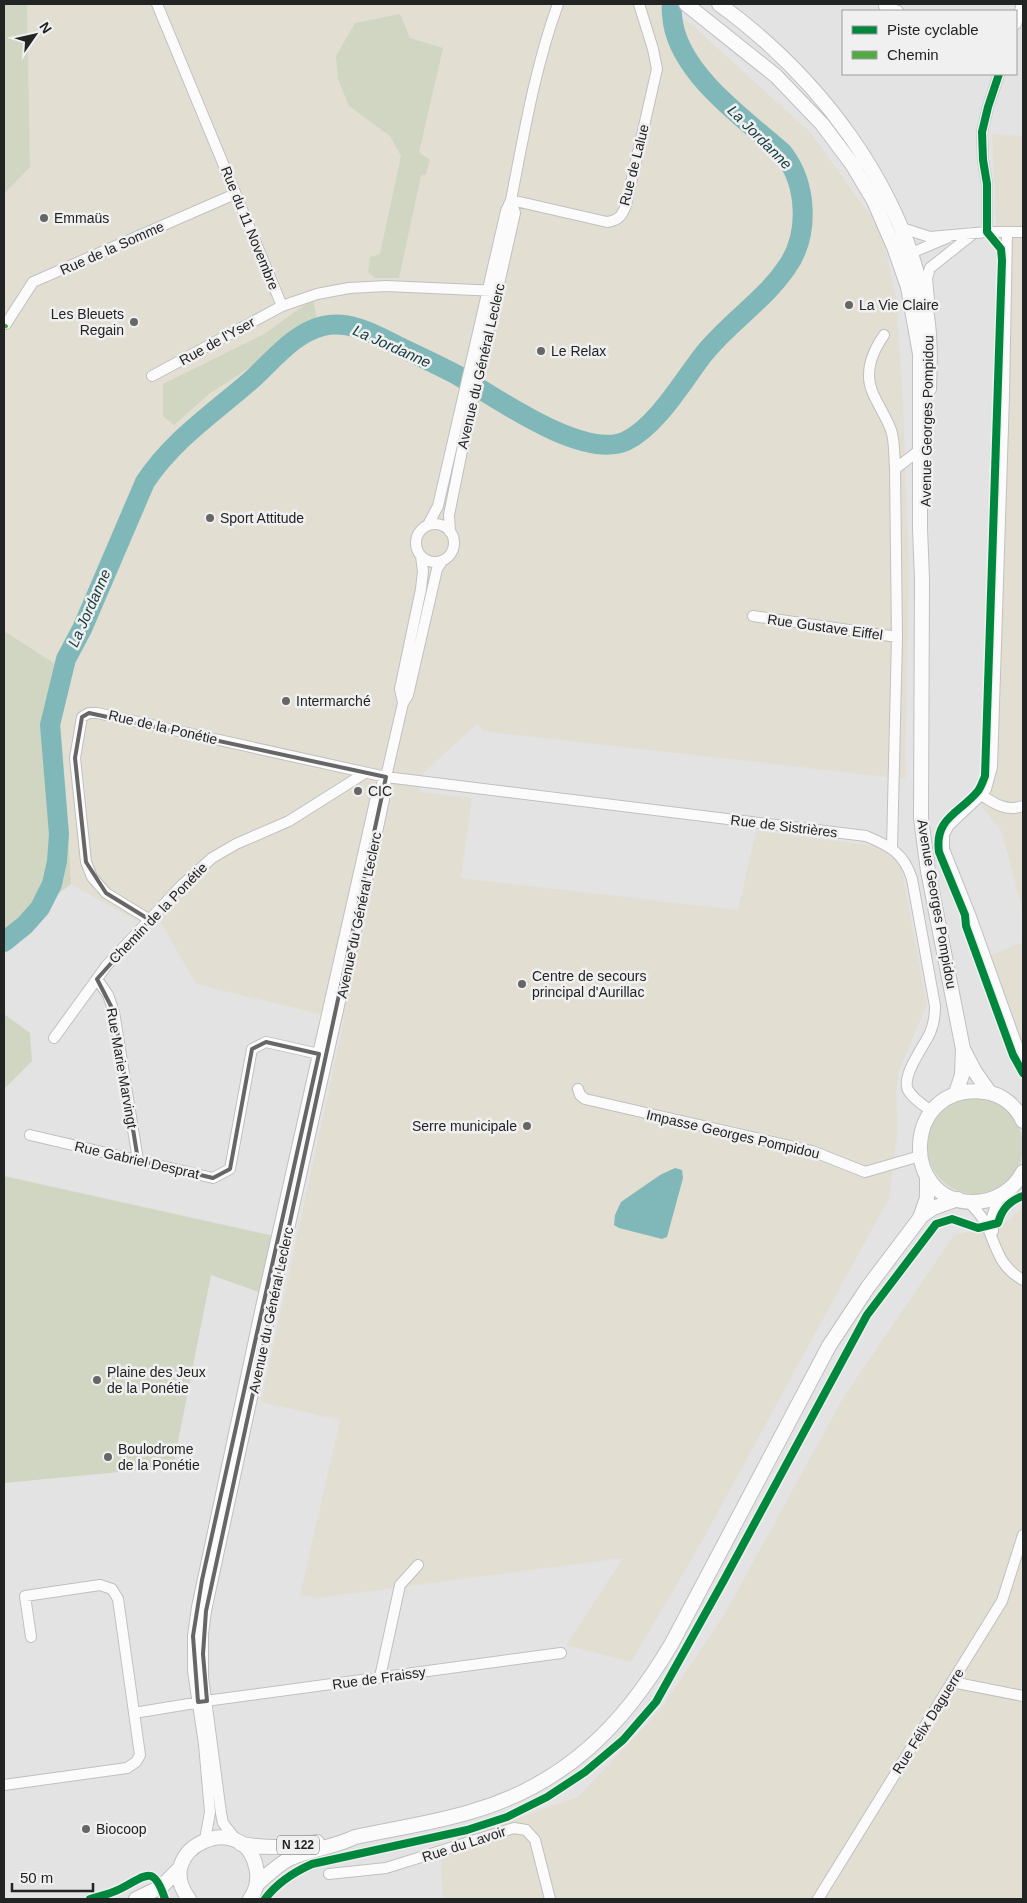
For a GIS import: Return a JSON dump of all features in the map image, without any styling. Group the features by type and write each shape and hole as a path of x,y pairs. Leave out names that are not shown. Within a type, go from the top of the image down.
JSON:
{"main road":[{"name":"Avenue Georges Pompidou","path":"719,4 736,16 783,57 827,107 861,151 880,183 902,228 926,306 930,343 926,530 922,579"},
{"name":"Avenue Georges Pompidou","path":"688,6 776,76 816,116 852,164 882,220 908,287 920,354 920,528 922,579 921,818 928,871 963,1049"},
{"path":"852,164 860,168 911,260 908,287"},
{"path":"963,1049 975,1072 990,1093"},
{"path":"956,1094 962,1075 963,1049"},
{"path":"1022,1117 1002,1098 990,1093 973,1090 956,1094 942,1101 931,1111 923,1125 919,1140 920,1156 927,1176 940,1190 963,1200 987,1200 1023,1186"},
{"path":"1003,1194 1014,1185 1023,1172"},
{"name":"N 122","path":"920,1218 927,1198 927,1176"},
{"name":"N 122","path":"257,1884 278,1865 291,1858 346,1842 355,1837 471,1812 524,1791 560,1771 609,1730 633,1704 654,1674 829,1346 868,1287 920,1218 933,1208 963,1200"},
{"name":"N 122","path":"240,1843 256,1846 287,1847 344,1836 355,1837"},
{"path":"136,1899 154,1892 180,1868 195,1845 215,1837 224,1837 240,1843 250,1852 255,1862 258,1873 257,1884 250,1899"},
{"path":"180,1868 181,1883 188,1899"}],"street":[{"name":"Rue du 11 Novembre","path":"157,4 282,306 317,294 349,288 386,286 493,290"},
{"name":"Avenue du Général Leclerc","path":"205,1840 210,1812 202,1702 206,1611 370,865 384,799 386,777 403,704 408,695 437,569 453,550 454,539 450,532 448,515 465,411 493,290 506,210 511,200 532,94 545,41 558,4"},
{"name":"Rue de Lalue","path":"511,200 607,222 616,220 622,215 626,205 657,69 653,48 639,4"},
{"path":"1017,21 1022,4"},
{"path":"884,6 895,10"},
{"path":"987,232 987,184 983,160 982,132 999,75"},
{"name":"Rue de la Somme","path":"6,324 33,282 236,194"},
{"path":"902,228 930,237 987,232 1023,232"},
{"path":"1008,232 992,767 986,789 949,825 944,834 944,849 970,914 1023,1062"},
{"path":"930,343 932,324 927,278 930,268 974,233"},
{"path":"911,260 957,234"},
{"path":"911,260 924,265 941,259"},
{"name":"Rue de l'Yser","path":"152,376 282,306"},
{"path":"884,336 875,349 868,370 871,390 882,408 892,432 895,469 897,637 892,848"},
{"name":"Avenue du Général Leclerc","path":"403,704 400,689 423,571 416,539 422,529 428,525 438,506 465,411"},
{"name":"Avenue Georges Pompidou","path":"895,469 921,449"},
{"path":"428,525 440,525 450,532"},
{"path":"421,556 431,562 442,561"},
{"name":"Rue Gustave Eiffel","path":"753,616 897,637"},
{"name":"Rue de la Ponétie","path":"150,920 106,893 92,877 86,862 75,758 82,717 89,713 97,713 386,777"},
{"name":"Chemin de la Ponétie","path":"54,1038 107,965 181,886 212,858 236,844 289,821 365,773"},
{"name":"Avenue du Général Leclerc","path":"240,1843 223,1823 202,1702 193,1671 193,1636 202,1580 261,1307 376,797 386,777"},
{"name":"Rue de Sistrières","path":"386,777 866,836 892,848 908,867 912,879 935,1006 935,1019 930,1034 907,1078 908,1089 914,1097 931,1111"},
{"path":"981,795 999,806 1014,809 1023,806"},
{"name":"Rue Marie Marvingt","path":"97,979 108,995 114,1012 138,1160"},
{"name":"Rue Gabriel Desprat","path":"30,1135 213,1178 230,1169 252,1049 266,1042 319,1054"},
{"name":"Impasse Georges Pompidou","path":"578,1089 580,1095 585,1099 812,1151 865,1172 920,1156"},
{"path":"996,1250 992,1217 1003,1194"},
{"path":"963,1200 985,1223 1006,1268 1023,1280"},
{"name":"Rue Félix Daguerre","path":"818,1899 1002,1601 1023,1535"},
{"path":"380,1677 400,1585 418,1565"},
{"path":"4,1785 127,1768 136,1762 140,1755 118,1600 112,1589 100,1585 26,1596 31,1638"},
{"name":"Rue de Fraissy","path":"134,1713 561,1653"},
{"path":"952,1682 1023,1696"},
{"name":"Rue du Lavoir","path":"329,1874 386,1868 514,1828 526,1830 535,1840 550,1899"}],"highlighted area":[{"path":"89,713 386,777 206,1611 203,1654 207,1701 198,1702 193,1636 202,1580 319,1054 266,1042 252,1049 230,1169 213,1178 138,1160 114,1012 97,979 150,920 106,893 86,862 75,758 82,717"}],"shaded area":[{"path":"27,4 663,4 692,25 810,132 881,230 896,297 903,404 909,572 905,779 482,731 478,723 421,775 420,792 472,798 461,878 738,910 756,831 900,849 904,883 927,1004 899,1070 896,1094 898,1127 889,1198 700,1545 631,1662 566,1645 623,1558 318,1598 300,1595 340,1420 261,1402 344,1020 196,984 158,918 137,921 71,884 57,665 4,631 4,194 30,167"},
{"path":"992,134 1023,136 1023,910 1001,830 982,807 997,247"},
{"path":"1023,942 1023,1054 990,956"},
{"path":"1023,1208 1023,1899 443,1899 440,1845 578,1797 660,1710 724,1615 843,1398 954,1235 1005,1223"}],"green space":[{"path":"4,4 27,4 30,167 4,194"},
{"path":"400,14 410,38 443,48 419,152 430,160 426,174 421,176 399,278 375,278 368,272 370,257 380,254 401,156 390,136 349,106 338,79 336,56 355,23"},
{"path":"313,299 317,319 252,366 209,394 174,425 163,416 163,384 264,334"},
{"path":"4,631 57,665 71,884 4,935"},
{"path":"4,1014 30,1033 32,1061 4,1089"},
{"path":"975,1098 993,1102 1009,1112 1019,1128 1023,1146 1019,1164 1009,1180 993,1190 975,1194 957,1190 941,1180 931,1164 927,1146 931,1128 941,1112 957,1102"},
{"name":"Plaine des Jeux de la Ponétie","path":"4,1176 274,1236 262,1293 211,1275 173,1467 4,1483"}],"water":[{"path":"675,1168 682,1170 683,1178 667,1237 662,1239 614,1225 615,1215 621,1202 660,1175"}],"waterway":[{"name":"La Jordanne","path":"4,942 25,925 40,908 52,884 57,861 59,834 50,725 66,659 82,629 145,482 180,440 249,382 292,342 302,335 323,326 345,325 355,327 376,335 457,375 539,423 587,442 608,445 626,441 648,425 713,343 768,291 787,267 799,240 803,209 797,179 791,165 783,153 717,95 689,61 679,42 673,23 672,4"}],"cycle path":[{"path":"999,75 982,132 983,160 987,184 987,232 1001,249 1002,260 985,776 978,791 944,824 940,831 939,852 965,915 966,926 1013,1055 1023,1073"},
{"path":"265,1899 286,1879 312,1864 467,1830 507,1817 547,1797 585,1772 623,1740 656,1702 867,1315 936,1224 952,1219 978,1228 998,1223 1007,1206 1023,1196"},
{"path":"90,1899 116,1891 142,1877 148,1876 157,1880 165,1899"}],"place":[{"name":"Emmaüs","path":"44,218"},
{"name":"La Vie Claire","path":"849,305"},
{"name":"Les Bleuets Regain","path":"134,322"},
{"name":"Le Relax","path":"541,351"},
{"name":"Sport Attitude","path":"210,518"},
{"name":"Intermarché","path":"286,701"},
{"name":"CIC","path":"358,791"},
{"name":"Centre de secours principal d'Aurillac","path":"522,984"},
{"name":"Serre municipale","path":"527,1126"},
{"name":"Plaine des Jeux de la Ponétie","path":"97,1380"},
{"name":"Boulodrome de la Ponétie","path":"108,1457"},
{"name":"Biocoop","path":"86,1829"}]}
